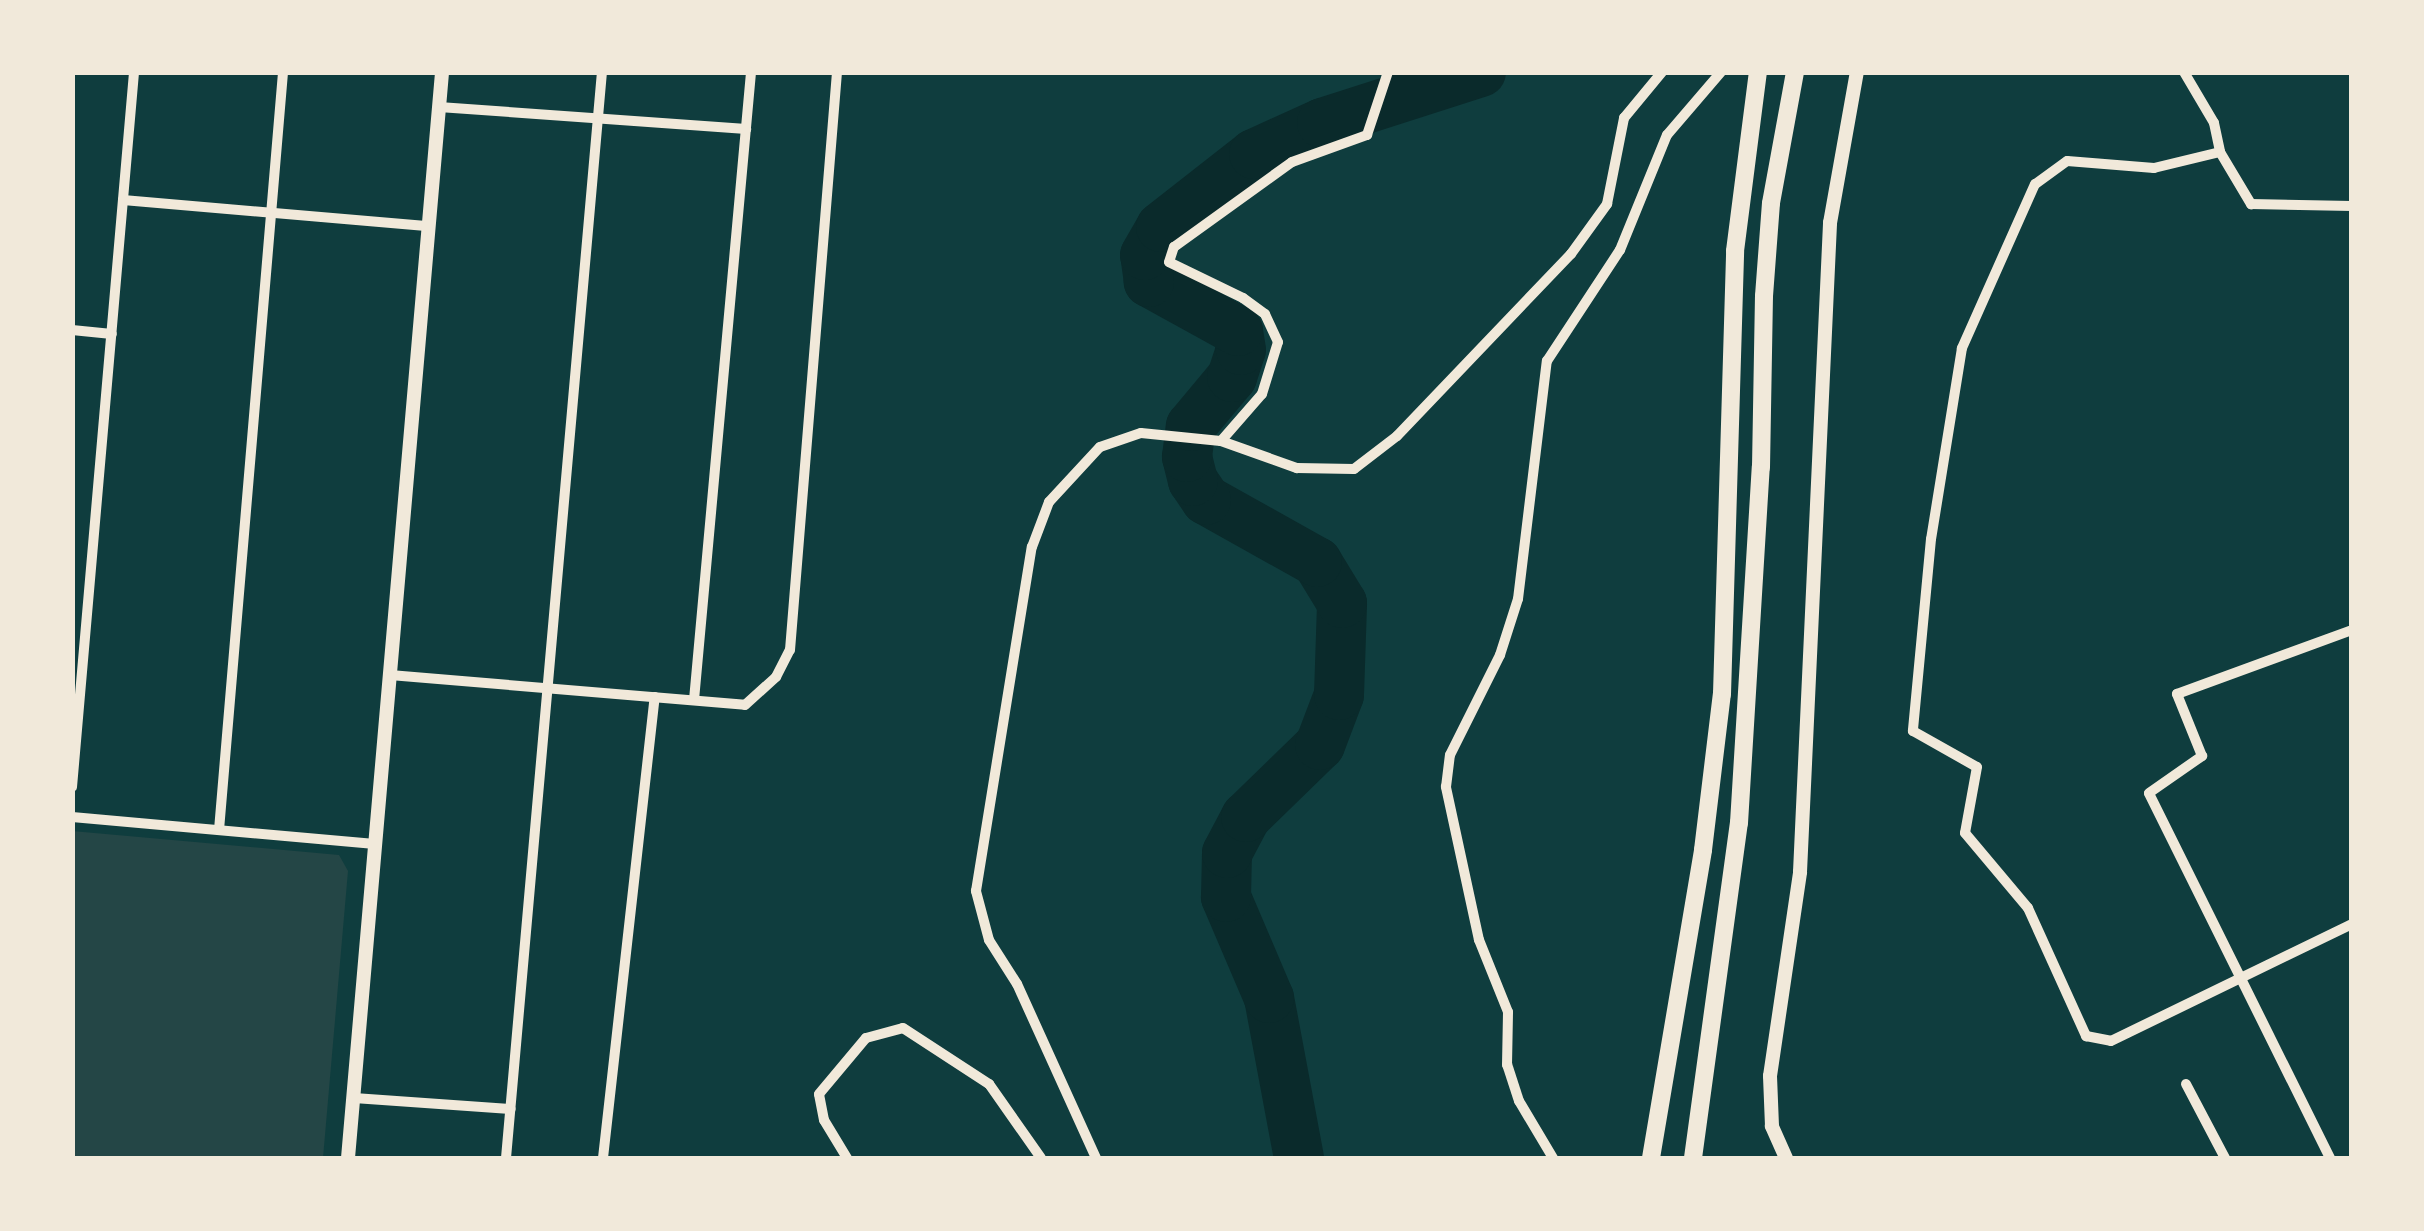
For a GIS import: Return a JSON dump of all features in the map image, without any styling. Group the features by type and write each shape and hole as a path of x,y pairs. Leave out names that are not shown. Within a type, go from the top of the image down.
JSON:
{"main road":[{"path":"1650,1158 1704,850 1722,694 1734,251 1758,72"},
{"path":"1693,1158 1740,823 1761,467 1764,296 1772,203 1794,72"}],"street":[{"path":"72,787 134,72"},
{"path":"218,830 283,72"},
{"path":"348,1158 442,72"},
{"path":"506,1158 602,72"},
{"path":"694,700 750,72"},
{"path":"390,675 746,704 776,677 790,650 838,72"},
{"path":"1220,441 1262,394 1278,342 1254,306 1169,262 1174,247 1260,181 1292,162 1352,146 1369,126 1388,72"},
{"path":"1096,1158 1016,984 989,940 976,890 1032,547 1048,502 1100,446 1142,433 1220,441 1296,468 1354,469 1396,436 1572,254 1607,204 1624,118 1662,72"},
{"path":"1553,1158 1518,1102 1507,1066 1508,1012 1478,940 1446,786 1450,754 1500,655 1518,600 1548,361 1620,250 1667,135 1720,72"},
{"path":"1786,1158 1772,1126 1770,1076 1800,872 1830,223 1856,72"},
{"path":"2184,72 2214,122 2220,152 2251,204 2352,206"},
{"path":"439,107 746,129"},
{"path":"2220,152 2154,168 2066,161 2035,184 2020,208 1955,378 1913,731 1977,766 1965,834 2028,908 2086,1036 2111,1041 2352,924"},
{"path":"123,200 429,226"},
{"path":"72,330 112,334"},
{"path":"2330,1158 2238,982 2150,792 2202,756 2178,694 2352,630"},
{"path":"603,1158 655,697"},
{"path":"72,817 376,844"},
{"path":"848,1158 824,1120 820,1094 866,1038 904,1028 989,1084 1041,1158"},
{"path":"2186,1084 2225,1158"},
{"path":"354,1098 511,1109"}],"shaded area":[{"path":"72,831 339,855 348,871 323,1158 73,1158"}],"waterway":[{"path":"1299,1158 1269,998 1226,897 1227,853 1246,817 1320,745 1339,695 1342,603 1317,562 1206,500 1193,481 1187,457 1191,426 1232,377 1241,350 1238,331 1149,282 1145,255 1161,227 1254,154 1322,123 1481,72"}]}
